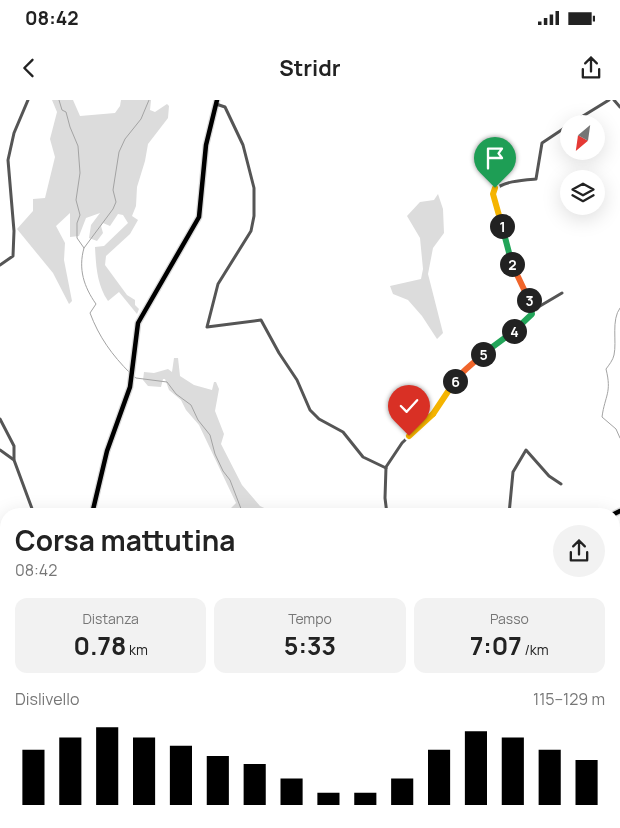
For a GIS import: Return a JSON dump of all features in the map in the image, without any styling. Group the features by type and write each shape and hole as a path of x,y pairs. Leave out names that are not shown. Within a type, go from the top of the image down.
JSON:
{"main road":[{"path":"93,508 107,451 127,397 137,326 141,315 199,217 206,145 216,102"}],"street":[{"path":"0,265 12,256 14,231 8,160 14,134 28,100"},
{"path":"585,115 609,100"},
{"path":"614,100 620,107"},
{"path":"216,102 225,108 243,144 254,188 254,216 251,231 218,284 206,327 261,320 279,353 297,380 310,410 319,419 343,432 363,457 386,468"},
{"path":"532,314 532,308 515,272 507,248 494,191 498,187 522,179 536,178 542,143 560,131"},
{"path":"386,508 386,468 402,443 432,414 463,370 506,338 544,304 562,293"},
{"path":"0,419 14,446 14,460 32,508"},
{"path":"0,450 14,460"},
{"path":"509,508 513,472 526,450 548,476 561,484"}],"shaded area":[{"path":"52,100 73,100 80,116 115,113 120,106 121,100 151,100 150,110 155,112 167,104 169,106 168,118 148,144 137,187 136,206 132,216 138,220 130,234 106,256 105,265 127,295 135,300 135,305 139,309 137,314 119,292 108,301 99,282 97,268 95,247 104,246 128,223 123,215 118,214 110,226 103,223 101,226 103,233 97,241 89,238 91,225 100,213 86,218 79,236 70,237 70,213 56,226 65,243 64,260 72,301 69,304 53,273 17,229 33,211 33,199 45,198 55,157 50,139 57,112"},
{"path":"438,194 443,209 444,233 433,248 428,274 443,333 437,339 422,316 408,300 393,294 390,286 421,279 423,269 420,238 407,216 420,202 434,200"},
{"path":"174,358 178,358 180,376 194,385 212,390 214,382 216,382 219,389 215,411 224,434 221,444 242,485 260,506 264,508 231,508 236,503 199,425 186,410 181,400 169,390 165,379 163,379 161,387 148,386 143,380 144,372 154,373 168,369 172,372"}],"waterway":[{"path":"59,100 62,110 66,112 78,146 80,173 76,200 80,215 77,223 77,238 84,248 82,256 83,278 96,304 90,313 107,345 130,373"},
{"path":"84,248 113,209 116,202 113,190 119,152 125,139 141,119 149,100"},
{"path":"620,308 615,324 614,355 606,369 608,389 602,417 616,429 620,438"},
{"path":"132,375 136,378 167,382 176,394 191,405 198,420 210,435 215,454 223,471 230,480 241,508"}],"route":[{"path":"409,436 432,414 463,370 506,338 532,314 532,308 515,272 507,248 493,194 495,188"}]}
